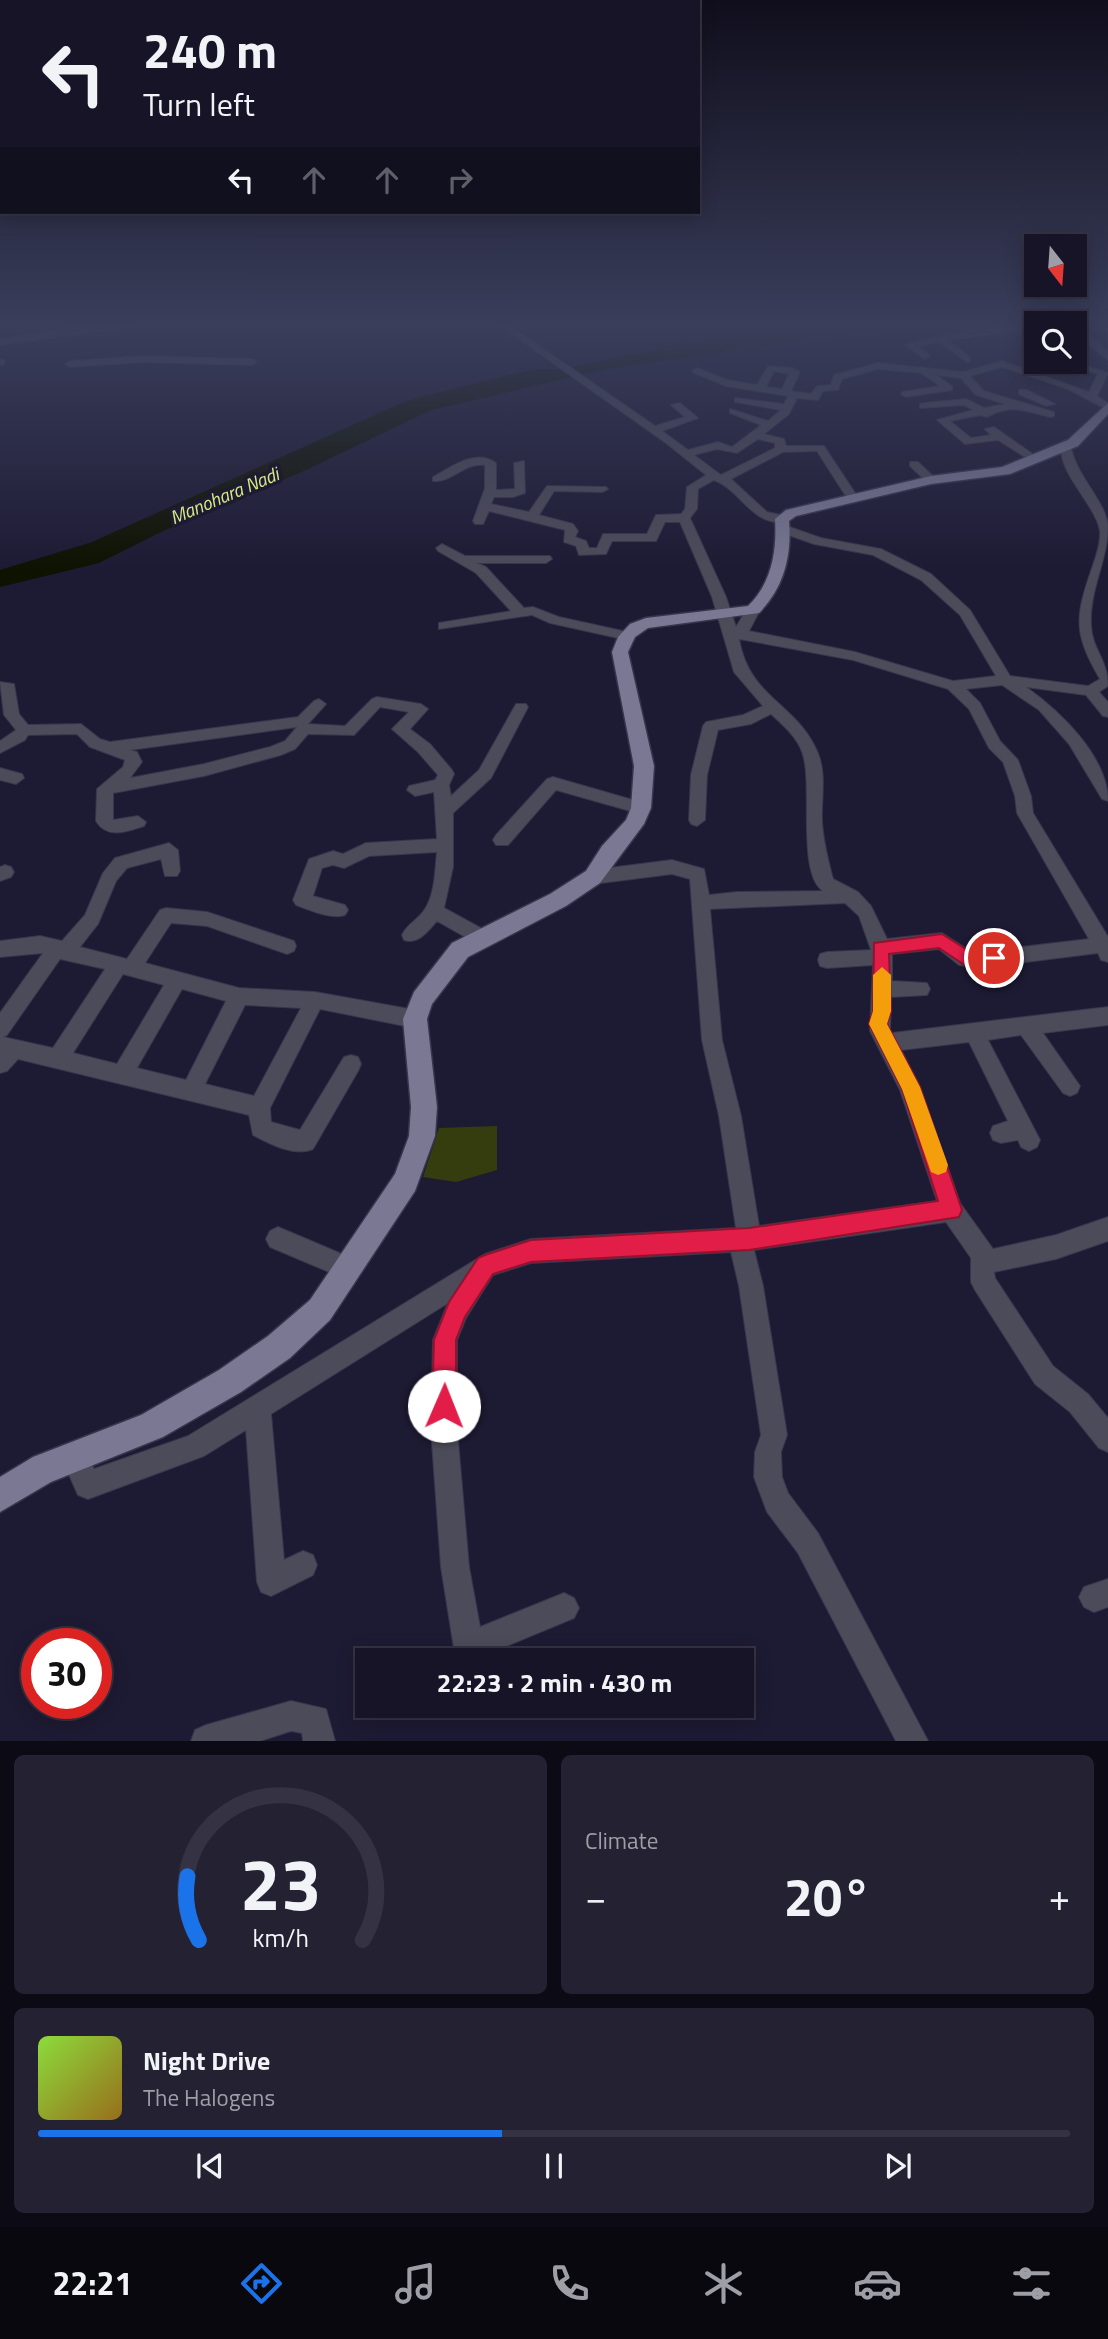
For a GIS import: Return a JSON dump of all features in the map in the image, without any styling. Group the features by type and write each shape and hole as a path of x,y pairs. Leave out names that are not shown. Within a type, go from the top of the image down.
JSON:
{"main road":[{"path":"0,1496 44,1468 75,1459 152,1426 230,1381 279,1346 320,1310 405,1182 422,1136 424,1107 415,1019 422,999 443,968 460,950 481,936 558,900 593,877 609,852 634,824 641,808 644,766 621,660 620,652 627,636 646,623 753,610 763,602 774,586 783,524 791,513 931,480 1005,471 1066,447 1107,408"}],"street":[{"path":"622,408 718,477 764,515 818,541 877,552 926,577 965,613 1005,680 1044,707 1063,727 1108,795"},
{"path":"653,430 693,418 680,408"},
{"path":"686,454 718,445 733,452 788,408"},
{"path":"979,408 987,414"},
{"path":"1000,436 969,442 943,421 987,414 1004,408"},
{"path":"1036,408 1055,411 1050,408"},
{"path":"734,411 767,424"},
{"path":"972,416 1033,459"},
{"path":"756,435 780,441 781,449"},
{"path":"684,518 719,597 723,613 737,635 855,656 953,686 1005,680 1090,691 1108,680 1086,640 1085,606 1104,566 1108,541 1104,522 1069,459 1066,447"},
{"path":"684,518 691,509 689,491 692,487 781,449 820,448 853,499"},
{"path":"438,479 470,461 490,463 490,493 479,522"},
{"path":"490,493 513,494 521,491 520,463"},
{"path":"914,464 931,480"},
{"path":"532,517 551,488 602,489"},
{"path":"486,507 569,527 572,531 568,539 582,544 583,552 594,554 602,551 607,537 652,538 660,518 684,518"},
{"path":"442,548 466,559 503,591 519,611"},
{"path":"466,559 546,559"},
{"path":"753,610 737,635 734,659 741,674 809,751 814,774 814,822 818,858 825,883 845,896"},
{"path":"444,626 519,611 533,611 555,620 627,636"},
{"path":"827,960 942,941 966,958 1012,963 1106,950 1024,813 1020,786 1010,760 994,744 975,706 953,686"},
{"path":"0,687 9,687 12,715 24,730"},
{"path":"1090,691 1108,712"},
{"path":"110,747 303,725 349,731 377,702 421,709 400,729 424,748 446,774 441,785 445,800 443,813 446,845 434,911 411,935"},
{"path":"105,789 204,770 275,751 290,744 319,705"},
{"path":"443,813 485,774 521,707"},
{"path":"697,820 699,775 710,726 746,720 772,708"},
{"path":"24,730 81,729 95,743 131,756 134,762 129,771 105,789"},
{"path":"0,748 20,736 24,730"},
{"path":"502,840 553,783 641,808"},
{"path":"415,790 441,785"},
{"path":"105,789 104,821 110,827 138,822"},
{"path":"339,910 302,900 315,864 333,858 344,861 366,850 446,845"},
{"path":"0,1029 61,950 92,919 109,878 121,863 169,850 171,871"},
{"path":"593,877 672,867 698,874 712,1040 730,1116 751,1286 774,1436 768,1452 768,1477 777,1502 808,1543 913,1741"},
{"path":"702,903 765,898 812,901 845,896 852,897 865,911 881,953 882,1011 878,1024 918,1106 951,1210 988,1261"},
{"path":"434,911 481,936"},
{"path":"59,1057 124,966 166,915 207,919 287,946"},
{"path":"0,949 29,943 239,996 315,1000 415,1019"},
{"path":"123,1073 177,980"},
{"path":"881,989 910,994"},
{"path":"192,1089 239,996"},
{"path":"315,1000 259,1107 261,1128 278,1137 304,1142 351,1064"},
{"path":"887,1043 1108,1016"},
{"path":"1026,1026 1070,1086"},
{"path":"975,1034 1018,1134"},
{"path":"5,1053 59,1057 259,1107"},
{"path":"75,1459 89,1485 195,1447 485,1266 531,1251 745,1239 951,1210"},
{"path":"1108,1229 1056,1247 981,1263 984,1282 1015,1335 1044,1375 1079,1403 1108,1439"},
{"path":"278,1239 348,1268"},
{"path":"468,1648 455,1567 444,1429 445,1340 457,1310 485,1266"},
{"path":"258,1409 271,1582 303,1565"},
{"path":"481,1648 564,1608"},
{"path":"206,1741 291,1716 315,1720 319,1741"}],"green space":[{"path":"497,1126 497,1170 456,1182 423,1177 439,1128"}],"water":[{"name":"Manohara Nadi","path":"390,408 439,408 306,470 161,532 99,563 0,587 0,570 92,542"}],"slow traffic":[{"path":"882,975 882,1011 878,1024 880,1031 910,1087 938,1165"}],"route":[{"path":"444,1406 445,1340 457,1310 485,1266 507,1257 531,1251 749,1239 951,1210 926,1126 910,1087 878,1024 882,1011 883,957 880,948 942,941 966,958 994,958"}]}
